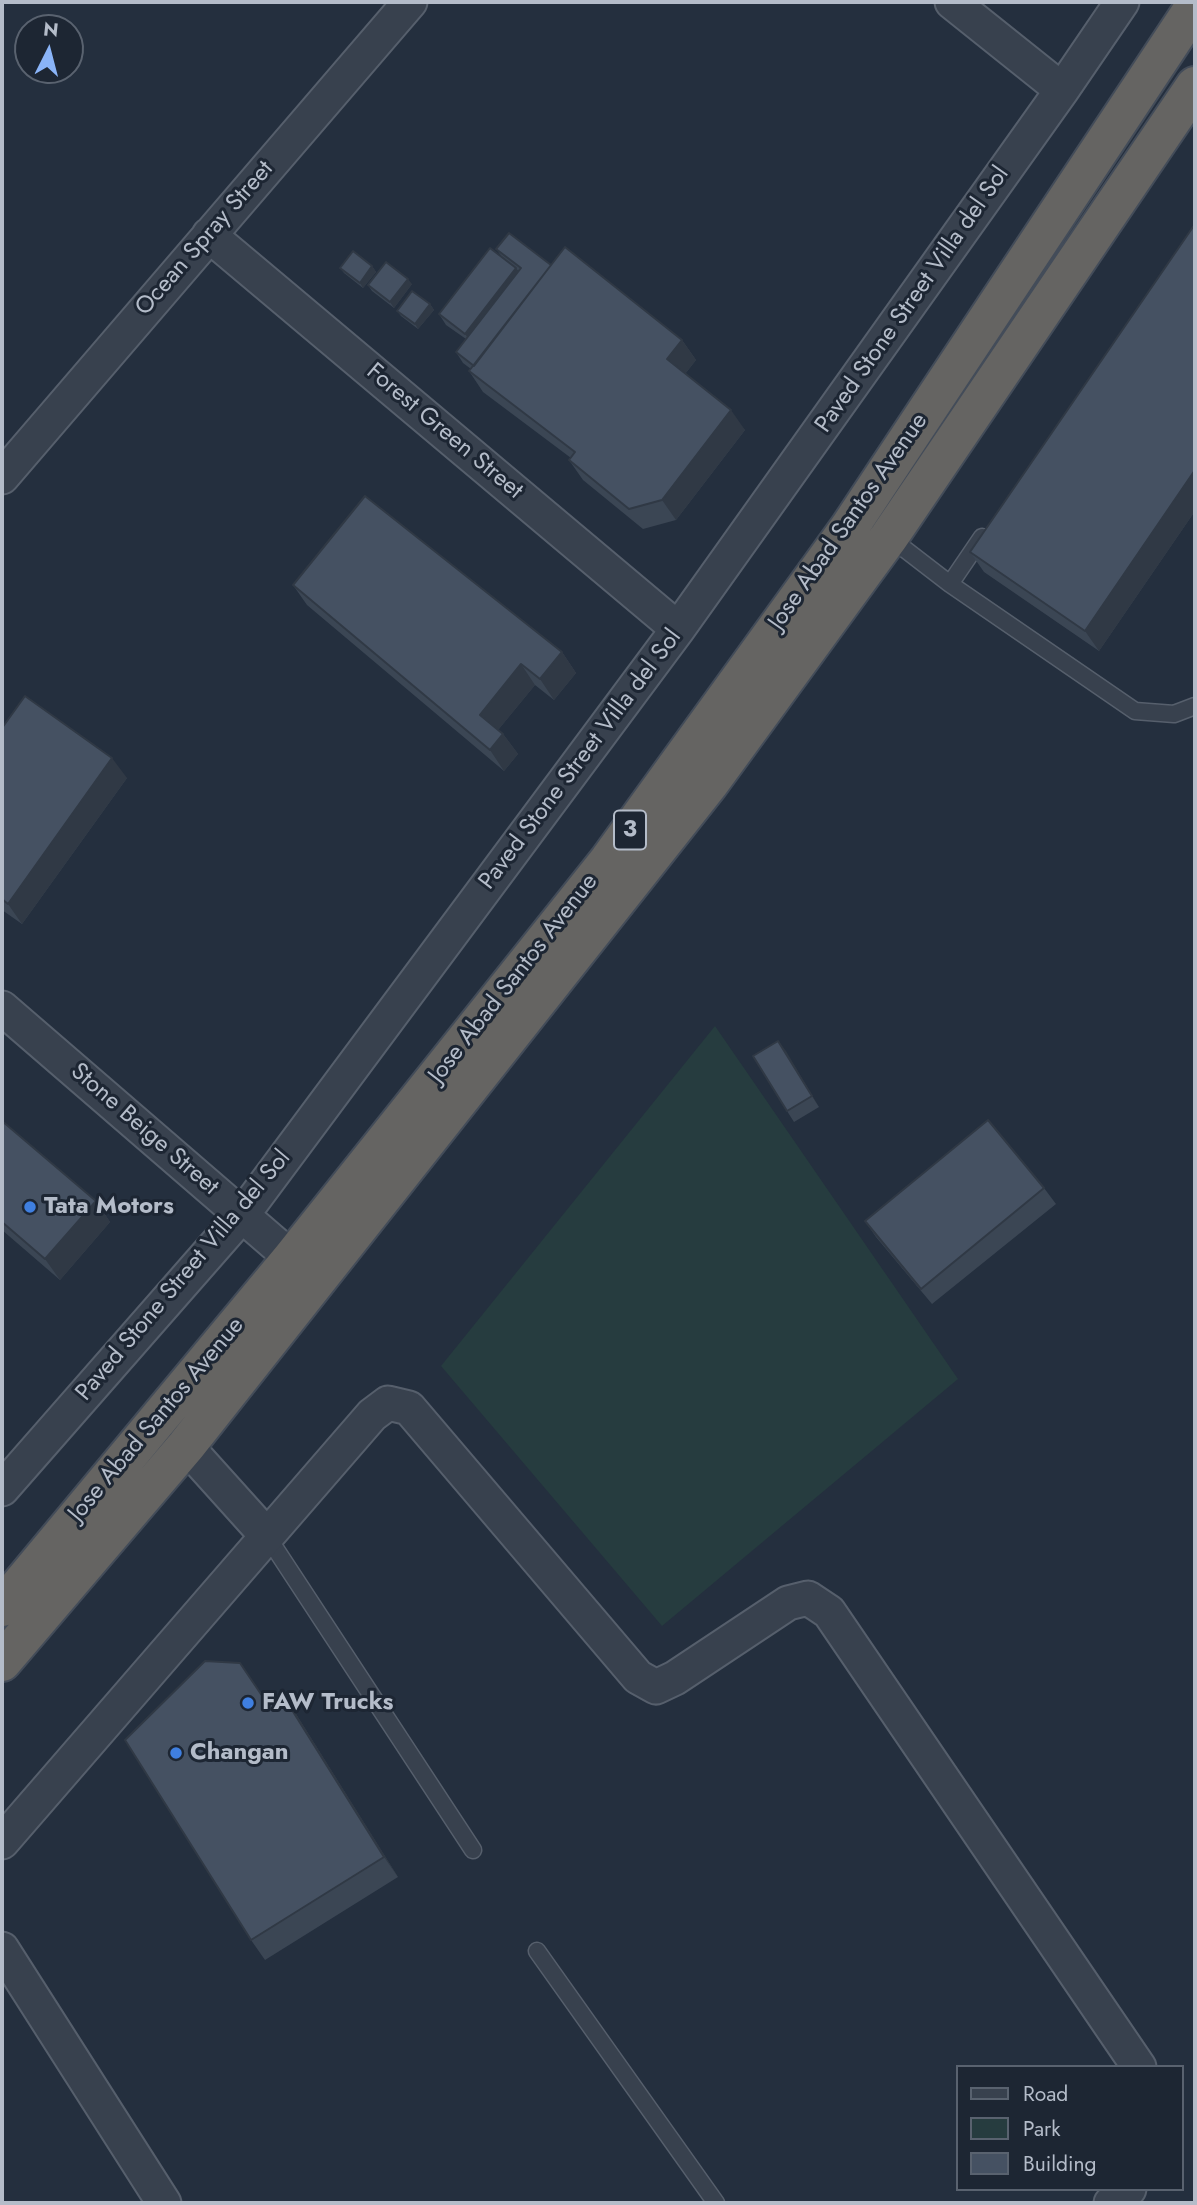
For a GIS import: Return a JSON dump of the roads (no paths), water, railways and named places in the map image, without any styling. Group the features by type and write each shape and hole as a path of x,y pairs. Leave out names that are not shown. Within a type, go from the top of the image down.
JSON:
{"highway":[{"name":"Jose Abad Santos Avenue","path":"2,1662 187,1446 305,1269 608,860 841,539 1195,6"},
{"name":"Jose Abad Santos Avenue","path":"2,1607 305,1269 709,785 890,537 1195,86"}],"street":[{"name":"Ocean Spray Street","path":"2,477 410,2"},
{"path":"952,2 1062,90"},
{"name":"Paved Stone Street Villa del Sol","path":"2,1489 243,1214 678,629 1122,2"},
{"name":"Forest Green Street","path":"209,235 678,629"},
{"name":"Stone Beige Street","path":"2,1008 305,1269"},
{"path":"2,1842 372,1415 388,1403 409,1408 638,1677 656,1687 675,1678 788,1603 808,1598 829,1612 1138,2065"},
{"path":"187,1446 267,1536"},
{"path":"2,1950 164,2203"},
{"path":"1111,2203 1126,2191"}],"lane":[{"path":"950,584 989,527"},
{"path":"890,537 950,584 1135,711 1174,714 1195,706"},
{"path":"267,1536 473,1850"},
{"path":"537,1951 716,2203"}],"place":[{"name":"Tata Motors","path":"30,1207"},
{"name":"FAW Trucks","path":"248,1703"},
{"name":"Changan","path":"176,1753"}]}
